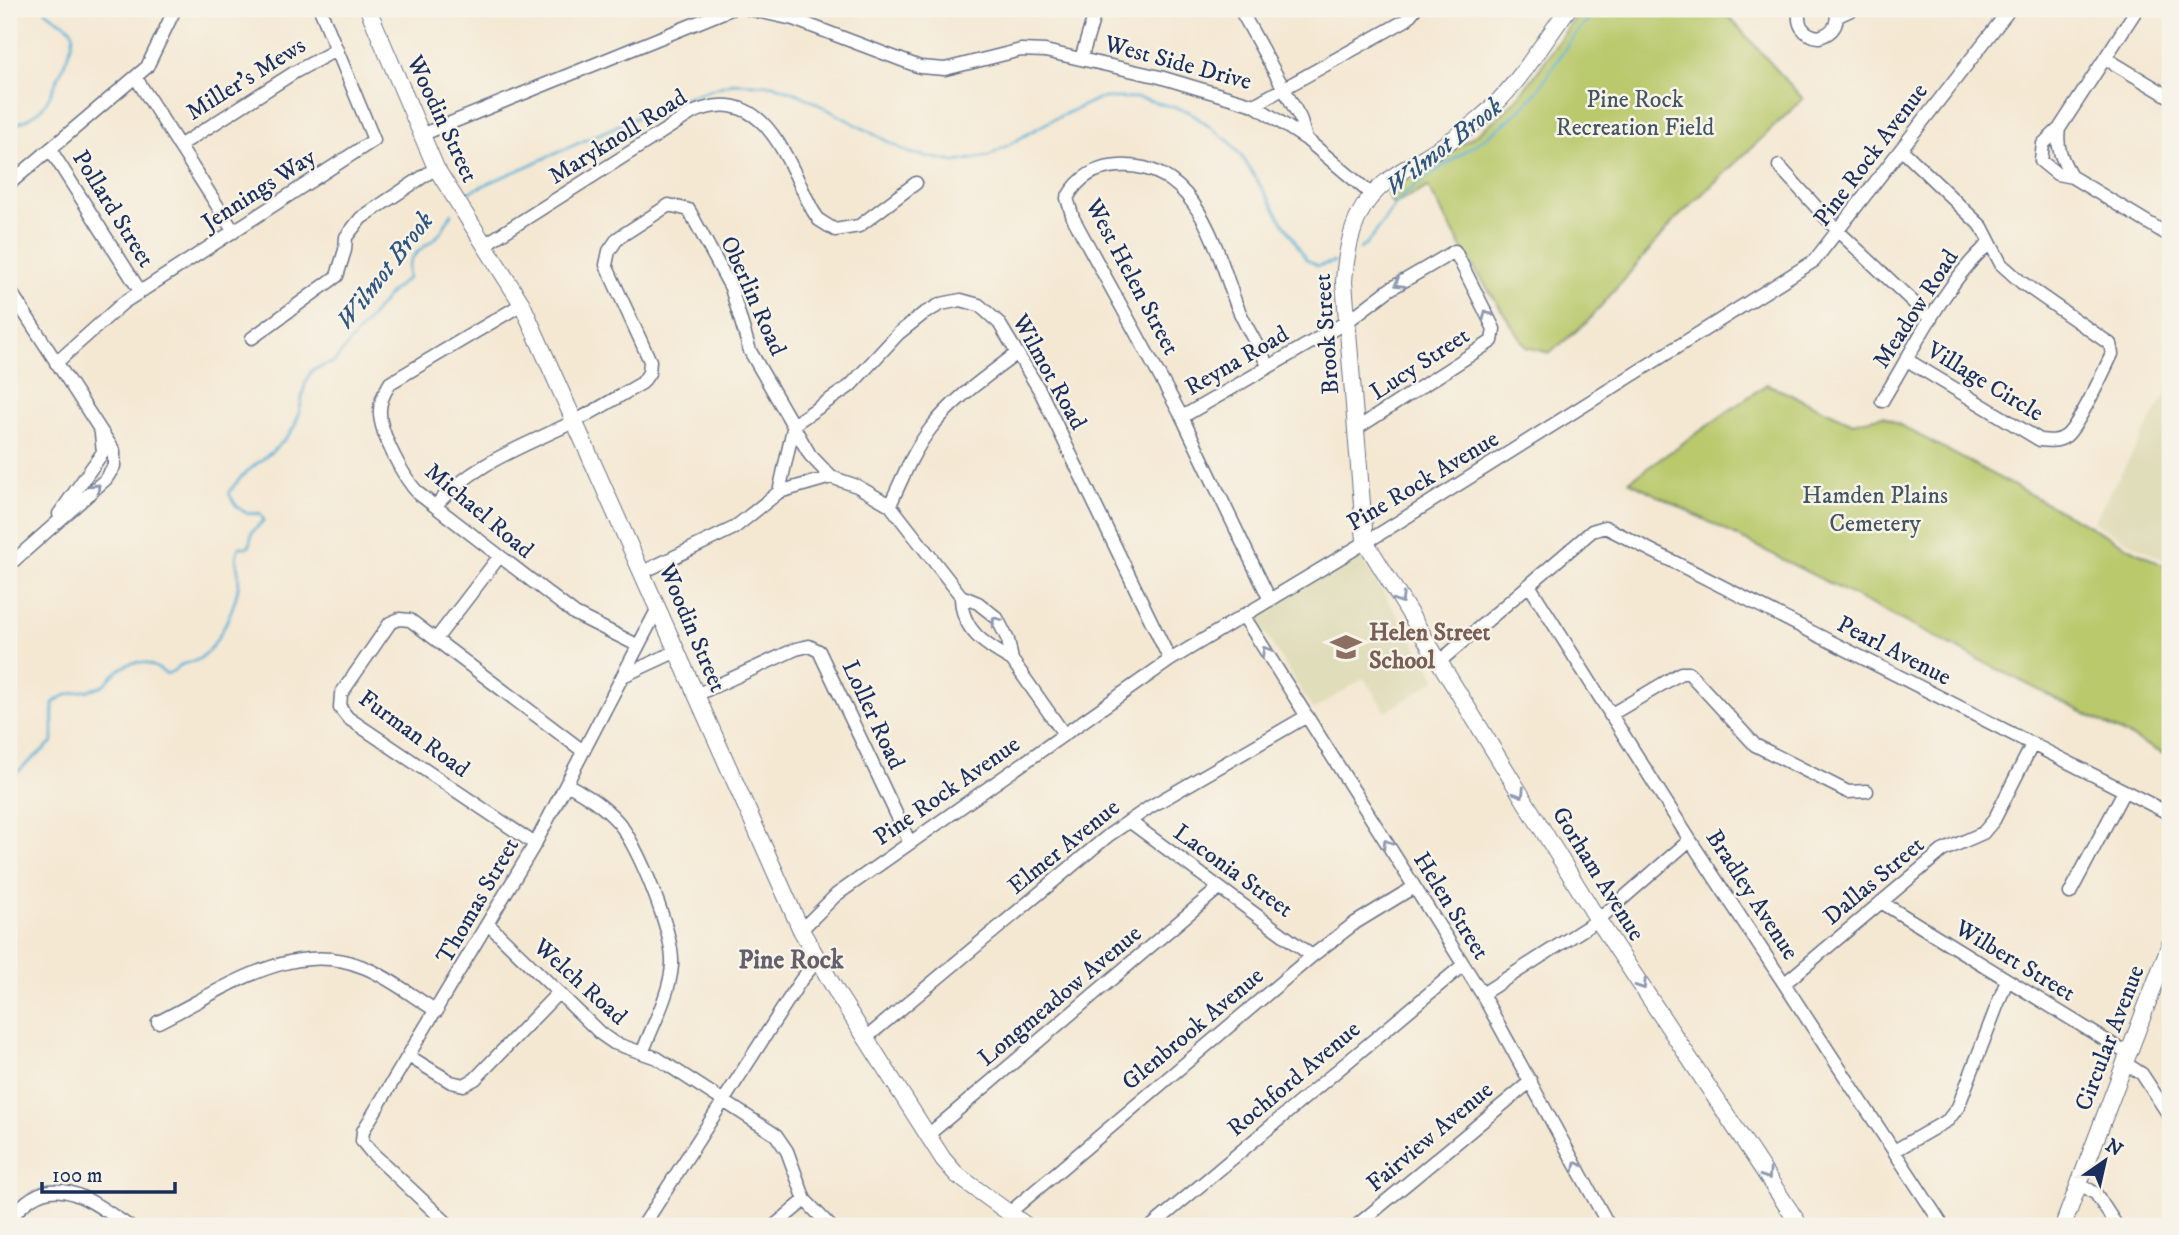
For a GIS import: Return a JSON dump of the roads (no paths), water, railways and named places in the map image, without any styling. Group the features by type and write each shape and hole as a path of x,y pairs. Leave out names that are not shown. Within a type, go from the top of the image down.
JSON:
{"main road":[{"name":"Woodin Street","path":"368,9 436,168 522,304 817,961 928,1135 957,1175 1027,1226"},
{"name":"Brook Street","path":"1365,541 1344,282 1346,246 1356,217 1371,194 1397,173 1478,121 1504,96 1568,9"},
{"name":"Gorham Avenue","path":"1365,541 1598,919 1800,1226"},
{"name":"Circular Avenue","path":"2063,1226 2170,945"}],"street":[{"path":"9,184 136,78 151,60 175,9"},
{"name":"Jennings Way","path":"57,363 140,291 374,140 320,9"},
{"path":"421,135 730,9"},
{"name":"West Side Drive","path":"748,9 794,14 920,67 945,69 1021,50 1081,59 1160,77 1254,105 1306,139 1371,194"},
{"path":"1081,59 1096,9"},
{"path":"1241,9 1300,118 1306,139"},
{"path":"1254,105 1281,87 1406,20 1415,9"},
{"path":"1800,9 1800,26 1812,36 1819,37 1833,30 1837,12 1853,9"},
{"name":"Pine Rock Avenue","path":"801,930 836,895 1170,660 1814,261 2010,9"},
{"path":"2137,9 2059,129 2043,144 2041,161 2057,174 2072,177 2170,236"},
{"name":"Miller's Mews","path":"179,146 260,93 336,50"},
{"path":"2105,58 2170,97"},
{"path":"136,78 234,232"},
{"name":"Maryknoll Road","path":"484,245 692,113 716,105 726,104 746,109 764,121 813,211 819,220 835,230 859,226 916,183"},
{"path":"2059,129 2057,141 2063,162 2072,177"},
{"name":"Pollard Street","path":"50,149 140,291"},
{"name":"Village Circle","path":"1901,149 1982,227 2001,264 2021,282 2109,344 2112,354 2066,436 2054,441 2040,440 1907,360"},
{"name":"West Helen Street","path":"1269,367 1235,302 1220,251 1204,219 1188,196 1164,177 1134,165 1108,167 1088,173 1074,186 1068,198 1073,218 1182,417 1270,600"},
{"path":"1779,166 1838,231 1931,319"},
{"path":"252,338 337,276 345,250 345,237 361,218 436,168"},
{"name":"Oberlin Road","path":"435,506 455,484 483,464 575,421 642,383 649,373 650,361 606,265 609,251 618,238 669,205 689,210 731,288 750,351 810,455 831,477 857,486 890,505 961,596 978,603 997,618 1008,640 1012,660 1063,734"},
{"name":"Meadow Road","path":"1882,401 1931,319 1977,254 1989,244"},
{"name":"Reyna Road","path":"1182,417 1348,321 1390,289 1455,251"},
{"name":"Lucy Street","path":"1356,429 1492,341 1494,330 1455,251"},
{"path":"9,289 114,451 111,473 10,560"},
{"name":"Wilmot Road","path":"794,424 850,386 899,333 941,304 961,300 979,305 999,323 1040,391 1170,660"},
{"name":"Michael Road","path":"522,304 390,383 381,397 380,416 401,470 410,485 575,614 637,645"},
{"path":"890,505 912,458 931,428 951,407 1017,353"},
{"path":"779,492 794,424"},
{"path":"643,572 734,528 779,492 801,483 831,477"},
{"name":"Pearl Avenue","path":"1529,584 1600,526 1611,529 2170,814"},
{"path":"436,639 499,557"},
{"path":"1439,662 1529,584"},
{"name":"Bradley Avenue","path":"1529,584 1690,840 1943,1226"},
{"name":"Oberlin Road","path":"961,596 961,612 972,632 987,646 1012,660"},
{"name":"Thomas Street","path":"450,1226 362,1141 363,1132 535,844 658,608"},
{"name":"Helen Street","path":"1243,615 1482,994 1531,1081 1603,1223"},
{"name":"Furman Road","path":"535,844 342,713 339,701 341,694 390,623 398,619 410,620 583,751"},
{"name":"Loller Road","path":"696,695 796,649 809,646 819,650 910,843"},
{"path":"623,676 677,650"},
{"path":"1610,715 1681,673 1689,673 1755,745 1848,792 1867,791"},
{"name":"Elmer Avenue","path":"866,1038 1109,835 1307,716"},
{"name":"Dallas Street","path":"1785,983 1942,850 1983,833 1994,820 2032,745"},
{"path":"567,784 595,800 621,825 662,911 671,940 669,977 643,1051"},
{"path":"2070,893 2124,791"},
{"name":"Laconia Street","path":"1129,821 1312,956"},
{"path":"1482,994 1598,919 1690,840"},
{"name":"Glenbrook Avenue","path":"1009,1213 1312,956 1355,923 1414,887"},
{"name":"Longmeadow Avenue","path":"928,1135 1219,888"},
{"name":"Wilbert Street","path":"1881,902 2007,980 2126,1059 2141,1074 2170,1116"},
{"name":"Welch Road","path":"488,924 557,994 614,1043 643,1051 724,1100 783,1142 805,1200"},
{"path":"158,1022 275,964 304,957 336,959 364,967 437,1012"},
{"path":"643,1226 801,980 817,961"},
{"name":"Rochford Avenue","path":"1152,1226 1463,965"},
{"path":"1894,1151 1948,1120 1958,1107 2007,980"},
{"path":"410,1057 451,1082 464,1085 475,1079 557,994"},
{"name":"Fairview Avenue","path":"1356,1226 1531,1081"},
{"path":"2079,1183 2096,1194 2117,1226"},
{"path":"9,1221 35,1195 50,1192 81,1194 128,1226"},
{"path":"774,1226 805,1200 830,1226"}],"waterway":[{"path":"9,127 31,117 42,108 56,83 73,38 71,29 45,9"},
{"name":"Wilmot Brook","path":"1360,249 1373,236 1400,198 1499,128 1527,103 1572,39 1592,17 1604,9"},
{"path":"460,196 673,101 733,83 773,85 801,95 909,153 955,162 989,156 1052,120 1100,98 1139,98 1188,111 1230,142 1245,161 1306,259 1318,266 1334,262"},
{"name":"Wilmot Brook","path":"9,781 53,741 53,703 70,694 100,687 120,669 133,663 145,663 169,673 181,665 199,659 214,644 226,622 238,588 236,560 239,547 249,547 252,532 264,520 260,513 249,514 241,510 229,493 243,476 291,432 312,370 334,362 392,291 408,278 413,257 440,233 452,213"}],"place":[{"name":"Helen Street School","path":"1346,647"}],"district":[{"name":"Pine Rock","path":"791,960"}],"park label":[{"name":"Pine Rock Recreation Field","path":"1635,114"},
{"name":"Hamden Plains Cemetery","path":"1875,510"}]}
